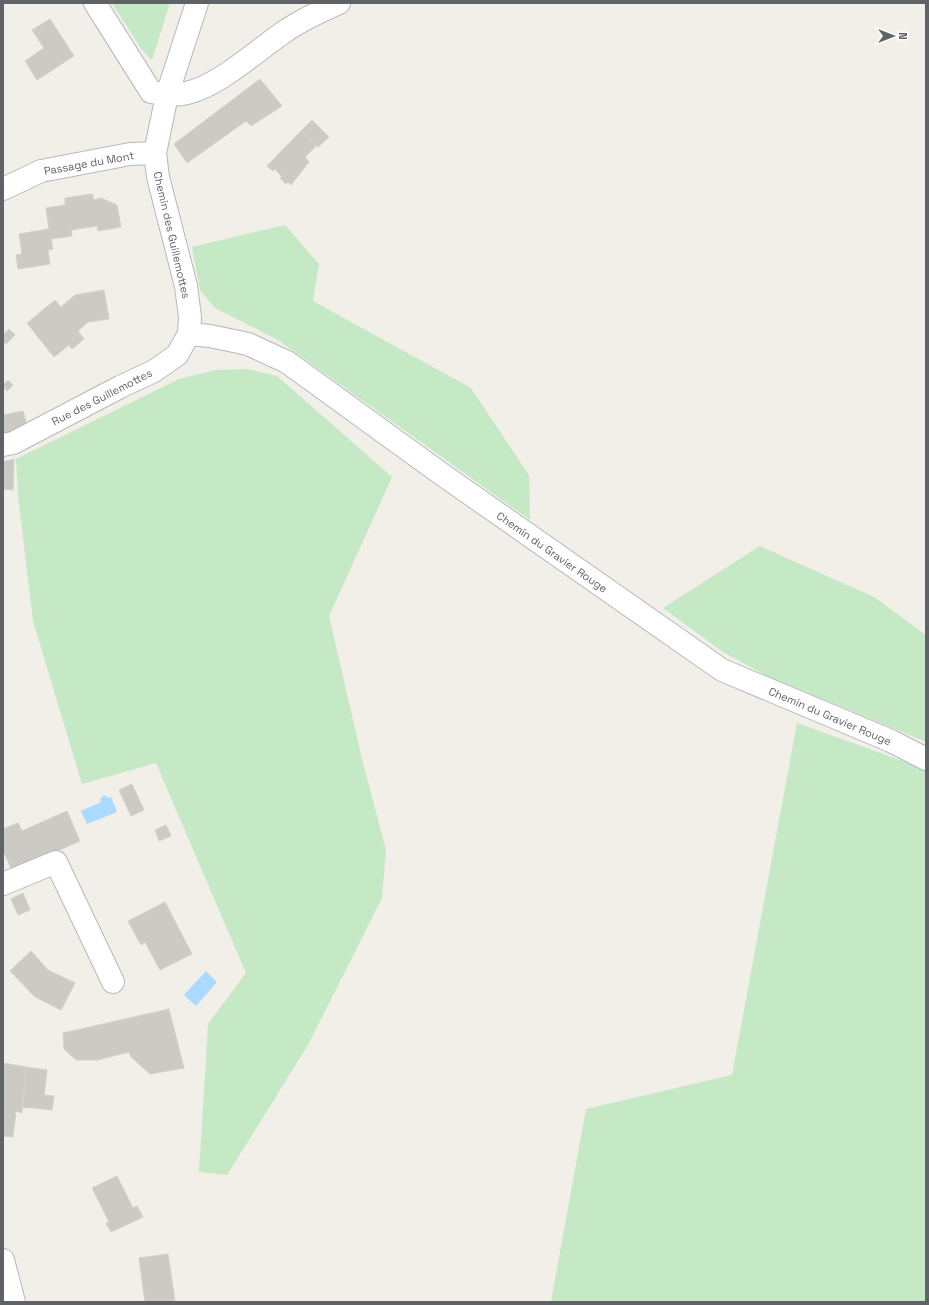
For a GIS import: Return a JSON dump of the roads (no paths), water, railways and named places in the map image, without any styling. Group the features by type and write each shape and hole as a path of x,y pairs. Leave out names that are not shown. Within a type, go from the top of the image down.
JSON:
{"street":[{"path":"95,3 151,92 167,95 186,93 199,89 236,68 288,29 339,3"},
{"name":"Chemin des Guillemottes","path":"190,334 190,317 186,286 158,177 155,153 167,95 197,3"},
{"name":"Passage du Mont","path":"3,190 41,171 130,154 155,153"},
{"name":"Rue des Guillemottes","path":"3,445 13,443 120,387 154,371 177,355 190,334"},
{"name":"Chemin du Gravier Rouge","path":"190,334 210,336 248,344 287,362 440,473 722,670 926,758"},
{"path":"3,884 56,862 113,982"},
{"path":"3,1260 14,1302"}],"water":[{"path":"104,795 108,798 111,797 117,812 87,824 81,811 101,802 100,799"},
{"path":"206,971 217,982 196,1006 184,995"}]}
